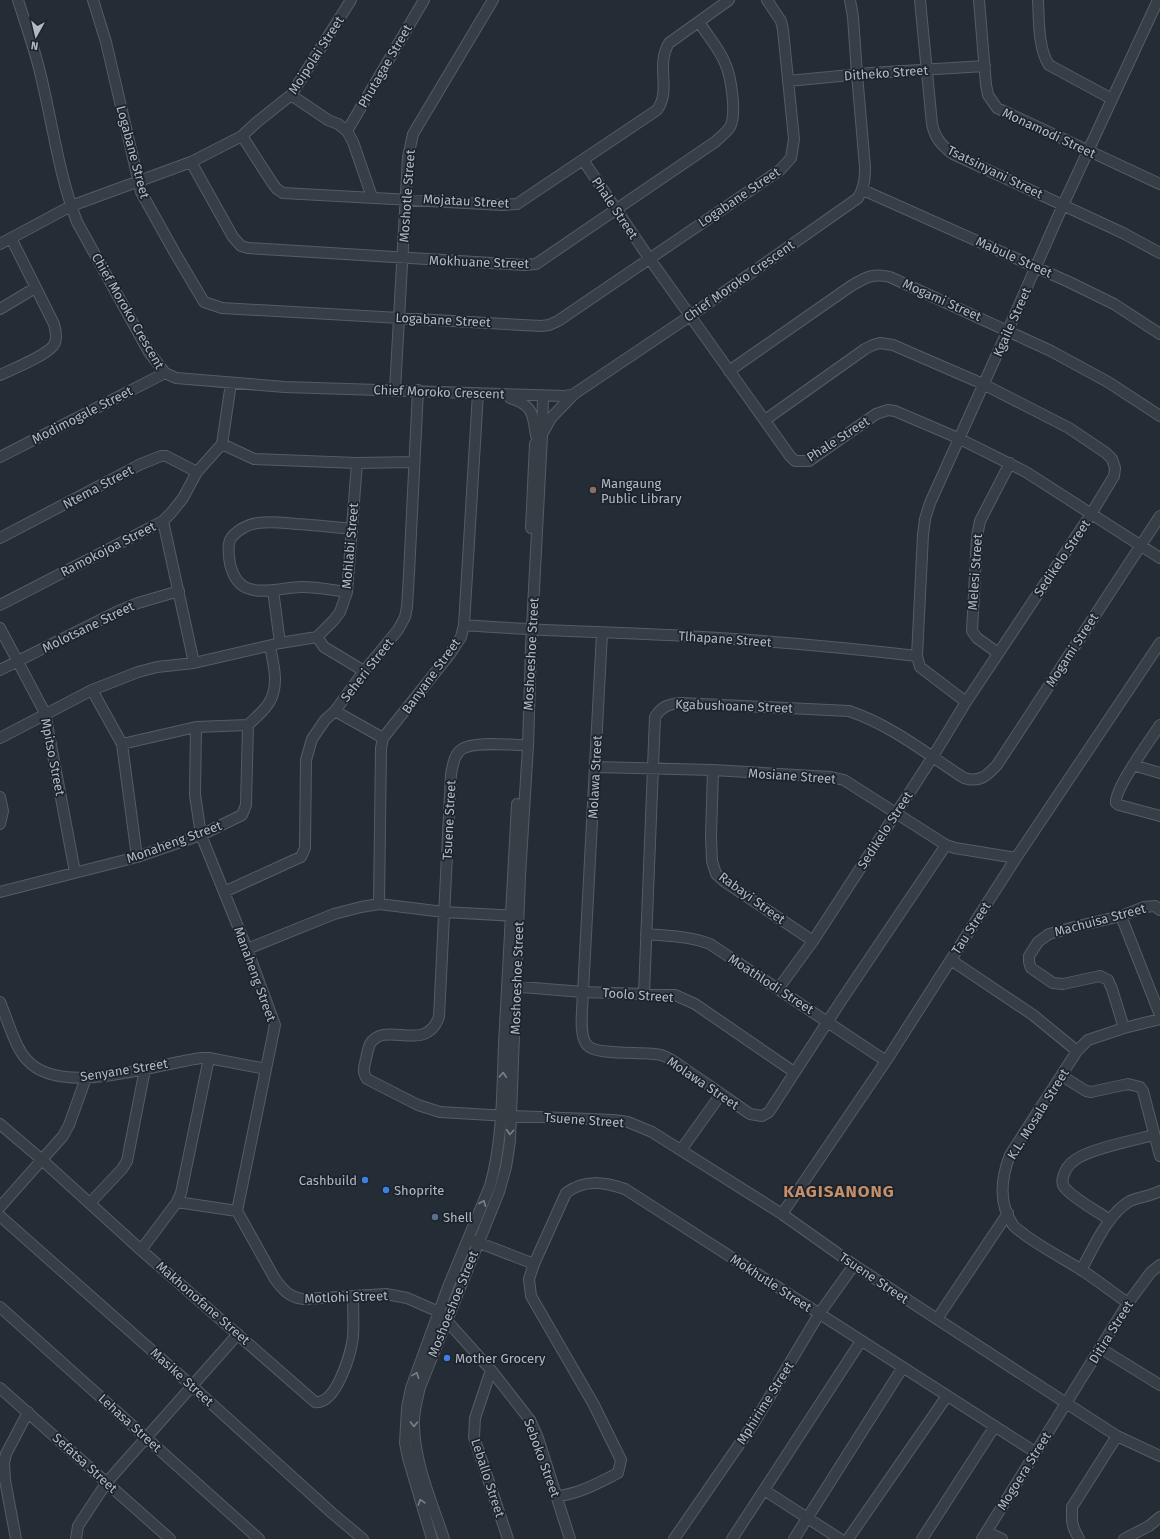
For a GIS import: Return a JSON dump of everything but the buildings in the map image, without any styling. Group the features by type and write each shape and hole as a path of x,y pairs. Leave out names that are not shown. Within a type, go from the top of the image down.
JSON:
{"street":[{"name":"Chief Moroko Crescent","path":"18,0 39,67 71,206 84,236 149,352 164,374 176,378 285,387 418,390 541,396 565,396 574,394 690,316 782,250 849,205 858,198 863,190"},
{"name":"Logabane Street","path":"94,0 106,42 141,192 201,299 207,304 222,308 532,325 549,324 558,321 786,165 791,158 794,139 784,39 781,21 767,0"},
{"name":"Moipolai Street","path":"0,244 71,206 191,162 242,136 291,95 352,0"},
{"name":"Phutagae Street","path":"347,131 424,0"},
{"name":"Moshotle Street","path":"394,390 408,157 413,134 493,0"},
{"name":"Mojatau Street","path":"242,136 272,184 280,191 289,193 405,198 502,205 516,204 657,110 664,98 662,65 665,50 669,43 729,0"},
{"path":"850,0 853,17 856,74 865,167 863,190"},
{"name":"Tsatsinyani Street","path":"920,0 932,124 934,133 942,146 953,154 1123,233 1160,253"},
{"name":"Monamodi Street","path":"979,0 988,95 997,108 1160,184"},
{"path":"1038,0 1044,58 1049,65 1112,99"},
{"name":"Kgaile Street","path":"916,656 925,519 930,503 1087,151 1158,0"},
{"name":"Mokhuane Street","path":"191,162 231,234 236,242 241,246 257,250 403,259 524,265 536,264 715,142 726,132 732,119 729,74 722,57 699,22"},
{"name":"Ditheko Street","path":"788,81 856,74 985,66"},
{"path":"291,95 347,131 353,142 372,197"},
{"name":"Phale Street","path":"583,160 649,258 795,461 809,461 876,414 888,410 912,417 1010,463 1160,558"},
{"name":"Mabule Street","path":"863,190 1036,267 1114,304 1160,334"},
{"path":"0,375 46,352 53,346 56,336 54,324 11,238"},
{"name":"Mogami Street","path":"729,371 851,286 872,276 880,275 890,277 1008,330 1084,368 1160,416"},
{"path":"0,309 35,288"},
{"name":"Sedikelo Street","path":"765,420 865,349 880,343 893,344 983,384 1069,428 1106,452 1112,459 1115,468 1114,476 1091,514 966,702 932,758 813,941 778,989"},
{"name":"Modimogale Street","path":"0,457 164,374"},
{"path":"197,472 222,444 231,382"},
{"name":"Seheri Street","path":"224,892 294,860 303,853 306,836 306,760 308,750 316,731 324,720 335,711 364,671 398,630 405,617 409,574 418,390"},
{"name":"Banyane Street","path":"383,738 450,654 461,637 464,626 478,393"},
{"path":"499,394 521,401 528,407 534,417 539,436"},
{"path":"539,436 551,418 574,394"},
{"name":"Moshoeshoe Street","path":"438,1538 419,1462 413,1425 415,1409 420,1387 503,1181 510,1141 512,986 541,396"},
{"path":"222,444 254,459 357,463 414,462"},
{"name":"Ntema Street","path":"0,538 141,464 161,456 166,456 197,472"},
{"name":"Mohlabi Street","path":"317,637 340,612 347,592 357,463"},
{"name":"Melesi Street","path":"998,653 977,638 972,631 976,544 980,521 1010,463"},
{"name":"Ramokojoa Street","path":"0,605 163,521 171,514 183,498 197,472"},
{"name":"Mogami Street","path":"980,779 987,776 997,765 1160,516"},
{"path":"163,521 194,663"},
{"path":"347,592 303,587 273,590 248,589 242,586 235,579 232,570 229,548 230,541 234,534 257,523 277,522 352,529"},
{"path":"122,744 196,727 248,725 271,699 273,694 275,677 275,645 273,590"},
{"name":"Molotsane Street","path":"0,670 138,602 179,591"},
{"name":"Tlhapane Street","path":"464,626 684,636 826,645 916,656"},
{"name":"Mpitso Street","path":"0,628 45,713 75,872"},
{"name":"Moshoeshoe Street","path":"515,916 512,876 529,630"},
{"name":"Molawa Street","path":"602,633 583,992 582,1028 584,1040 588,1047 597,1051 640,1053 662,1056 682,1067 750,1114 762,1116 769,1112 794,1072 946,845"},
{"path":"0,738 45,713 92,690 138,672 157,667 194,663 317,637 324,647 364,671"},
{"name":"Tau Street","path":"782,1214 886,1061 1016,858 1160,643"},
{"path":"916,656 920,666 966,702"},
{"path":"92,690 122,744 137,857"},
{"name":"Kgabushoane Street","path":"644,993 655,717 662,708 668,704 681,702 849,712 867,717 964,778 970,780 980,779"},
{"path":"335,711 383,738 381,748 379,904"},
{"name":"Monaheng Street","path":"0,892 137,857 201,835 237,819 242,815 246,805 248,778 248,725"},
{"name":"Manaheng Street","path":"196,727 194,771 195,795 201,835 247,949 275,1025 237,1211"},
{"path":"1158,730 1133,765 1117,793 1116,803 1160,816"},
{"name":"Tsuene Street","path":"521,746 469,746 462,749 455,758 451,774 438,1017 433,1029 418,1036 385,1035 374,1039 370,1045 363,1071 367,1079 418,1105 440,1112 614,1120 628,1122 652,1132 782,1214 854,1265 1117,1436 1160,1456"},
{"path":"1133,765 1160,773"},
{"name":"Mosiane Street","path":"596,767 713,770 831,777 844,780 946,845 955,848 1016,858"},
{"name":"Rabayi Street","path":"713,770 711,836 712,862 716,874 725,882 813,941"},
{"path":"0,797 3,811 0,824"},
{"path":"247,949 334,914 379,904 444,912 515,916"},
{"name":"Machuisa Street","path":"1124,1028 1108,980 1100,976 1063,984 1053,983 1031,968 1029,960 1032,950 1038,942 1050,934 1121,916 1144,907 1155,906 1160,910"},
{"path":"1121,916 1160,1016"},
{"name":"Moathlodi Street","path":"646,934 684,938 710,944 828,1021 886,1061"},
{"path":"950,960 1033,1014 1077,1051"},
{"name":"Moshoeshoe Street","path":"438,1538 409,1464 405,1443 405,1425 411,1388 448,1287 490,1186 495,1169 512,986"},
{"name":"Toolo Street","path":"512,986 583,992 675,995 695,1004 794,1072"},
{"name":"Senyane Street","path":"0,1002 20,1052 38,1070 48,1074 71,1078 86,1078 145,1069 193,1059 209,1058 266,1069"},
{"name":"K.L. Mosala Street","path":"1128,1303 1081,1270 1035,1242 1014,1226 1003,1197 1002,1186 1008,1162 1018,1143 1077,1051 1088,1040 1124,1028 1160,1020"},
{"path":"141,1250 177,1202 181,1193 209,1058"},
{"path":"90,1203 122,1169 127,1161 145,1069"},
{"path":"1062,1076 1091,1092 1128,1084 1140,1087 1143,1091 1160,1156"},
{"path":"0,1207 63,1136 69,1125 86,1078"},
{"path":"682,1150 721,1094"},
{"name":"Makhonofane Street","path":"0,1124 312,1400 317,1402 321,1402 330,1396 338,1384 348,1357 353,1336 353,1296"},
{"path":"1110,1220 1071,1194 1064,1187 1062,1182 1064,1173 1076,1159 1093,1152 1154,1135"},
{"name":"Mokhutle Street","path":"557,1496 566,1495 588,1488 618,1473 621,1460 594,1405 531,1296 529,1279 534,1264 566,1193 572,1188 583,1184 609,1184 625,1189 1036,1452"},
{"path":"1081,1270 1110,1220 1121,1208 1130,1201 1160,1192"},
{"path":"177,1202 237,1211"},
{"name":"Motlohi Street","path":"237,1211 275,1280 287,1293 297,1298 304,1299 392,1294 407,1298 439,1312"},
{"path":"937,1319 1008,1213"},
{"name":"Masike Street","path":"0,1216 363,1539"},
{"path":"468,1239 534,1264"},
{"name":"Mphirime Street","path":"674,1539 754,1423 820,1314 854,1265"},
{"name":"Ditira Street","path":"1066,1403 1128,1303 1152,1272 1160,1265"},
{"name":"Lehasa Street","path":"0,1308 259,1539"},
{"name":"Seboko Street","path":"439,1312 491,1370 530,1420 538,1438 570,1539"},
{"path":"76,1539 78,1526 107,1482 238,1334"},
{"path":"732,1539 861,1341"},
{"path":"1100,1348 1160,1385"},
{"path":"794,1539 903,1368"},
{"name":"Leballo Street","path":"491,1370 475,1418 474,1437 508,1539"},
{"name":"Sefatsa Street","path":"0,1388 170,1539"},
{"path":"848,1539 947,1396"},
{"name":"Mogoera Street","path":"984,1535 1066,1403"},
{"path":"16,1539 5,1480 4,1463 6,1454 28,1412"},
{"path":"922,1539 995,1426"},
{"path":"1079,1539 1072,1521 1072,1507 1117,1436"},
{"path":"764,1490 840,1539"},
{"path":"1124,1539 1149,1526 1160,1516"},
{"path":"984,1535 1002,1539"}],"place":[{"name":"Mangaung Public Library","path":"593,490"},
{"name":"Cashbuild","path":"365,1180"},
{"name":"Shoprite","path":"386,1190"},
{"name":"Shell","path":"435,1217"},
{"name":"Mother Grocery","path":"447,1358"}],"district":[{"name":"KAGISANONG","path":"839,1191"}]}
